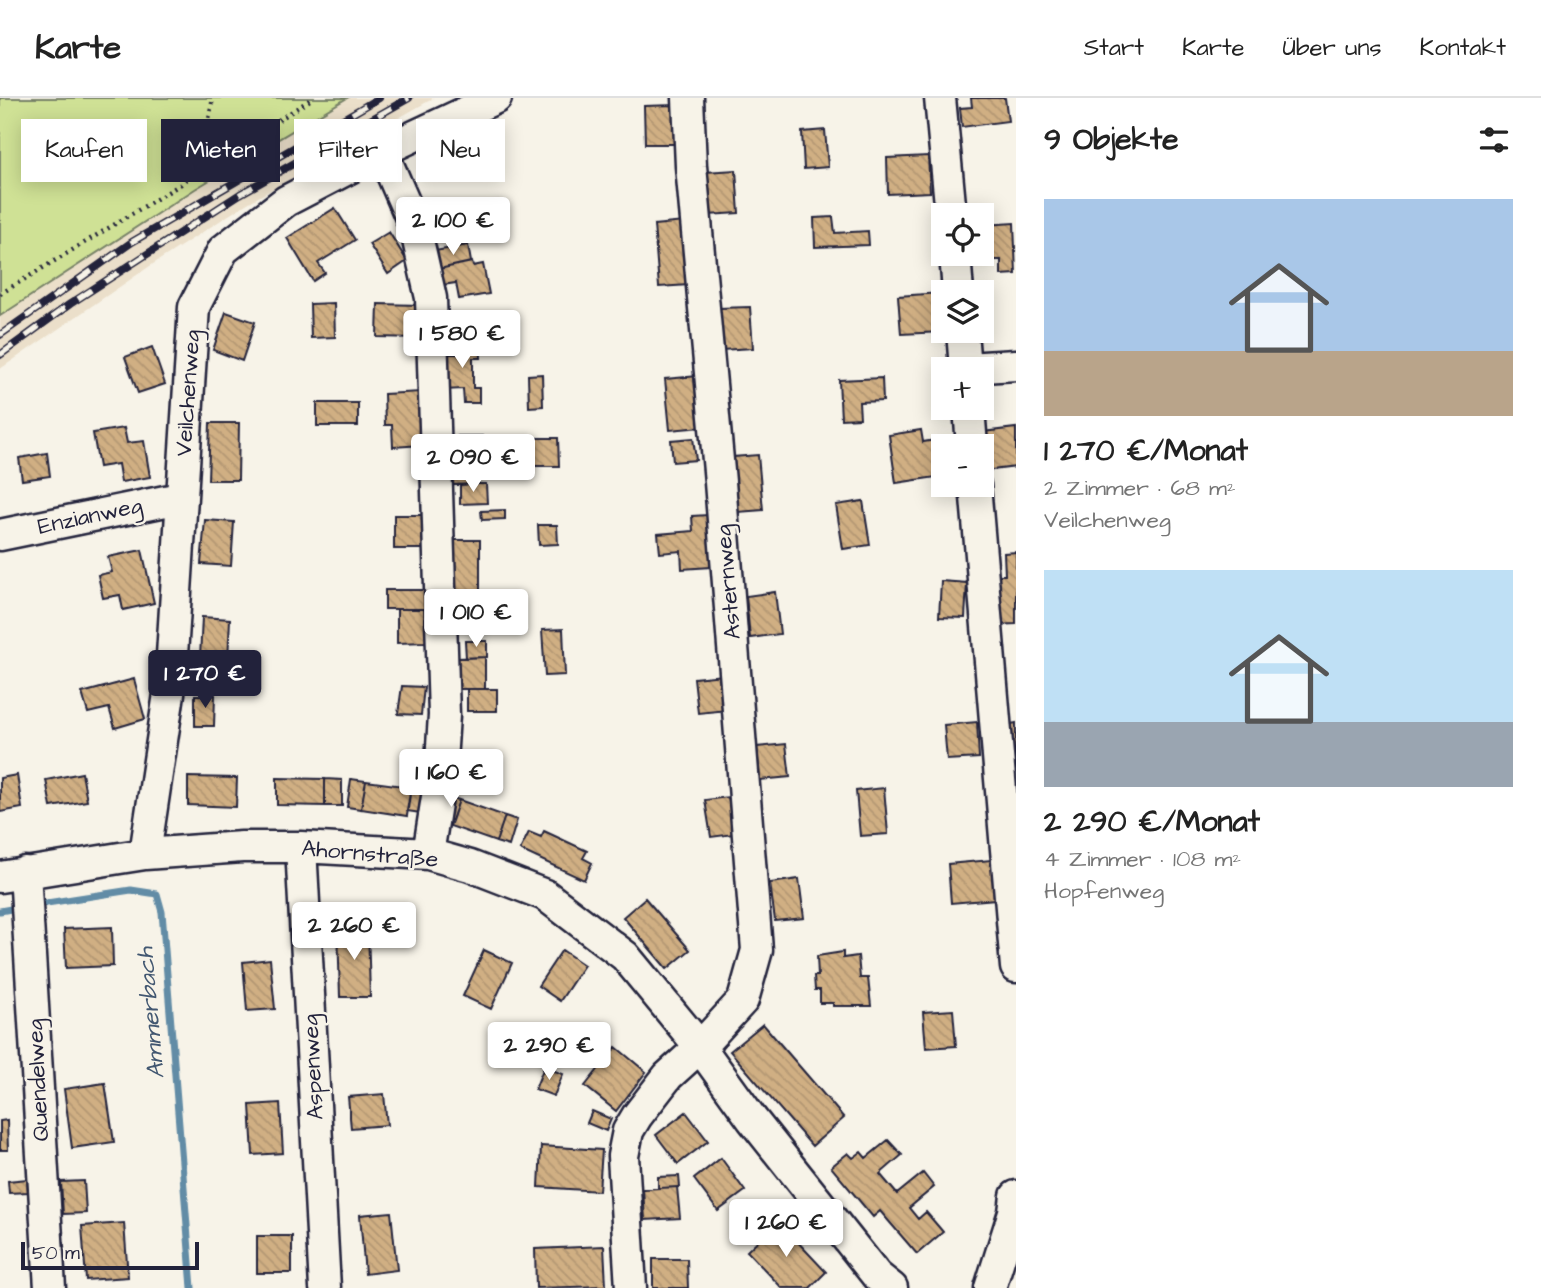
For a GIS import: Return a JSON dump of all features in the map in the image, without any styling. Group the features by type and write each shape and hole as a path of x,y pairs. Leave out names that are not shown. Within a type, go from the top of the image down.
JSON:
{"street":[{"name":"Veilchenweg","path":"402,142 496,98"},
{"name":"Asternweg","path":"631,1288 624,1142 631,1124 668,1076 700,1047 743,999 757,950 720,482 691,166 688,98"},
{"path":"940,98 950,203"},
{"name":"Veilchenweg","path":"145,854 170,687 194,307 223,250 286,201 322,182"},
{"path":"395,182 415,227 431,298 444,715 440,778 428,854"},
{"path":"994,367 1016,365"},
{"path":"976,497 1016,967"},
{"name":"Enzianweg","path":"0,535 180,498"},
{"name":"Ahornstraße","path":"20,889 145,854 301,847 428,854 470,866 545,895 625,956 700,1047 752,1119 877,1276 892,1288"},
{"name":"Aspenweg","path":"301,847 325,1288"},
{"name":"Quendelweg","path":"20,889 50,1288"},
{"path":"990,1288 1014,1212 1016,1196"}],"path":[{"path":"209,119 213,98"},
{"path":"280,119 313,98"},
{"path":"0,294 183,182"}],"shaded area":[{"path":"347,98 434,98 397,119 312,119"},
{"path":"294,130 294,177 246,204 150,266 0,369 0,316 207,182 280,182 280,138"}],"green space":[{"path":"0,98 347,98 312,119 294,119 294,130 280,138 280,119 161,119 161,182 207,182 0,316"}],"building":[{"path":"971,98 1005,98 1008,121 962,127 960,108 972,107"},
{"path":"675,105 676,144 645,144 644,106"},
{"path":"825,130 828,167 804,169 802,132"},
{"path":"928,156 930,192 888,194 887,158"},
{"path":"736,170 739,213 708,215 705,172"},
{"path":"335,208 355,240 318,263 325,273 313,281 287,238"},
{"path":"833,217 835,233 868,231 869,245 815,247 814,218"},
{"path":"684,222 689,285 659,287 654,225"},
{"path":"1014,223 1016,274 1001,275 1001,260 994,260 994,224"},
{"path":"389,232 407,261 388,274 369,244"},
{"path":"468,245 471,262 439,269 435,251"},
{"path":"472,262 473,266 483,264 489,294 459,299 456,283 442,285 439,269"},
{"path":"931,294 931,333 901,334 898,296"},
{"path":"334,303 335,337 311,338 310,304"},
{"path":"378,304 420,305 418,338 377,337"},
{"path":"750,307 753,348 721,350 718,308"},
{"path":"226,312 255,322 242,361 213,350"},
{"path":"480,340 481,358 473,358 473,388 479,388 479,403 464,403 463,389 444,390 443,354 458,354 458,341"},
{"path":"152,347 165,384 138,393 125,357"},
{"path":"542,374 543,406 529,407 528,375"},
{"path":"698,376 702,427 670,430 665,379"},
{"path":"882,378 883,401 859,402 860,418 841,419 839,380"},
{"path":"421,392 423,445 393,447 392,425 385,425 384,394"},
{"path":"317,403 358,403 358,426 317,426"},
{"path":"210,423 239,423 238,480 208,480"},
{"path":"124,428 127,443 144,441 150,477 121,482 118,464 99,467 93,433"},
{"path":"1016,428 1016,467 994,470 994,434 983,432"},
{"path":"921,430 923,442 931,441 931,478 896,483 889,435"},
{"path":"458,436 482,436 482,453 458,453"},
{"path":"533,438 558,438 559,466 534,466"},
{"path":"693,438 696,460 673,462 671,440"},
{"path":"47,453 50,476 22,480 19,458"},
{"path":"449,453 478,453 478,484 450,485"},
{"path":"758,455 763,510 738,512 733,457"},
{"path":"486,484 487,503 460,504 460,485"},
{"path":"863,501 870,545 843,549 836,505"},
{"path":"505,510 505,519 482,520 481,511"},
{"path":"394,515 426,515 426,549 394,549"},
{"path":"708,515 711,567 682,569 681,551 660,553 658,534 693,531 692,516"},
{"path":"205,520 234,522 231,566 201,564"},
{"path":"538,525 557,525 558,544 539,545"},
{"path":"452,540 480,540 480,595 452,596"},
{"path":"142,550 154,603 123,610 120,595 103,598 98,575 112,572 108,557"},
{"path":"1016,552 1016,624 994,625 992,592 999,592 998,575 1005,575 1004,553"},
{"path":"941,581 967,583 965,618 939,617"},
{"path":"385,590 426,590 427,609 385,609"},
{"path":"775,592 780,634 750,638 746,596"},
{"path":"397,609 427,609 427,642 397,643"},
{"path":"202,617 230,619 228,659 200,658"},
{"path":"563,629 565,675 545,676 542,630"},
{"path":"465,641 487,641 487,657 466,658"},
{"path":"485,657 485,689 458,689 457,658"},
{"path":"723,675 727,710 698,713 694,678"},
{"path":"134,679 145,719 115,728 109,708 88,713 82,693"},
{"path":"402,686 424,687 421,715 398,714"},
{"path":"467,689 497,689 497,711 467,711"},
{"path":"195,695 215,695 214,726 195,726"},
{"path":"977,722 979,758 947,760 944,725"},
{"path":"1016,723 1016,769 1015,769 1011,724"},
{"path":"786,744 790,777 760,780 757,747"},
{"path":"82,773 87,801 51,807 46,780"},
{"path":"17,775 22,808 0,812 0,778"},
{"path":"188,777 237,778 236,807 188,805"},
{"path":"277,778 325,779 325,806 277,805"},
{"path":"325,779 342,780 342,806 325,806"},
{"path":"351,779 366,781 361,809 347,807"},
{"path":"366,781 411,787 407,816 361,809"},
{"path":"411,787 425,789 421,813 407,811"},
{"path":"884,788 888,834 860,836 856,791"},
{"path":"449,797 459,800 452,821 442,817"},
{"path":"728,797 734,834 711,837 705,800"},
{"path":"459,800 505,816 496,842 450,826"},
{"path":"505,816 517,820 509,846 496,842"},
{"path":"544,831 587,851 583,858 592,863 584,880 520,850 529,832 541,837"},
{"path":"991,860 995,899 951,903 948,864"},
{"path":"799,879 804,918 775,921 770,883"},
{"path":"645,898 690,950 667,969 623,917"},
{"path":"368,926 370,997 340,997 338,927"},
{"path":"112,927 113,966 66,968 64,929"},
{"path":"484,950 512,963 491,1009 463,996"},
{"path":"562,950 584,965 560,1001 538,986"},
{"path":"843,952 843,958 858,956 860,978 868,978 871,1006 833,1006 833,1003 820,1003 820,990 815,990 814,976 818,976 817,956"},
{"path":"270,959 275,1009 247,1011 243,962"},
{"path":"953,1010 956,1046 926,1048 923,1012"},
{"path":"763,1024 844,1118 812,1146 730,1051"},
{"path":"616,1047 646,1072 616,1111 585,1086"},
{"path":"544,1067 563,1074 554,1096 535,1089"},
{"path":"105,1083 114,1142 72,1148 64,1089"},
{"path":"384,1094 387,1125 351,1128 348,1097"},
{"path":"280,1103 283,1153 253,1155 250,1105"},
{"path":"592,1111 611,1119 606,1131 587,1123"},
{"path":"686,1112 708,1141 678,1164 656,1135"},
{"path":"7,1120 8,1150 0,1150 0,1121"},
{"path":"888,1140 902,1155 880,1174 897,1194 923,1173 934,1187 909,1208 918,1219 926,1212 943,1232 917,1254 880,1211 873,1217 831,1167 848,1153 853,1158 861,1152 866,1158"},
{"path":"541,1146 602,1150 599,1191 539,1187"},
{"path":"721,1158 745,1191 718,1211 694,1179"},
{"path":"679,1176 680,1187 658,1188 658,1177"},
{"path":"27,1179 28,1192 9,1193 8,1181"},
{"path":"84,1181 86,1213 63,1214 61,1182"},
{"path":"677,1187 680,1218 645,1220 643,1189"},
{"path":"391,1212 397,1270 365,1274 360,1215"},
{"path":"778,1221 826,1272 810,1288 782,1288 747,1251"},
{"path":"124,1223 128,1277 86,1280 82,1226"},
{"path":"257,1236 292,1236 292,1273 257,1273"},
{"path":"604,1246 606,1286 536,1288 535,1249"},
{"path":"653,1259 687,1259 688,1288 653,1288"}],"waterway":[{"name":"Ammerbach","path":"34,905 131,890 157,894 162,912 192,1288"},
{"name":"Ammerbach","path":"0,911 22,907"}],"railway":[{"path":"0,335 132,242 379,98"},
{"path":"0,355 70,304 240,194 409,98"}]}
